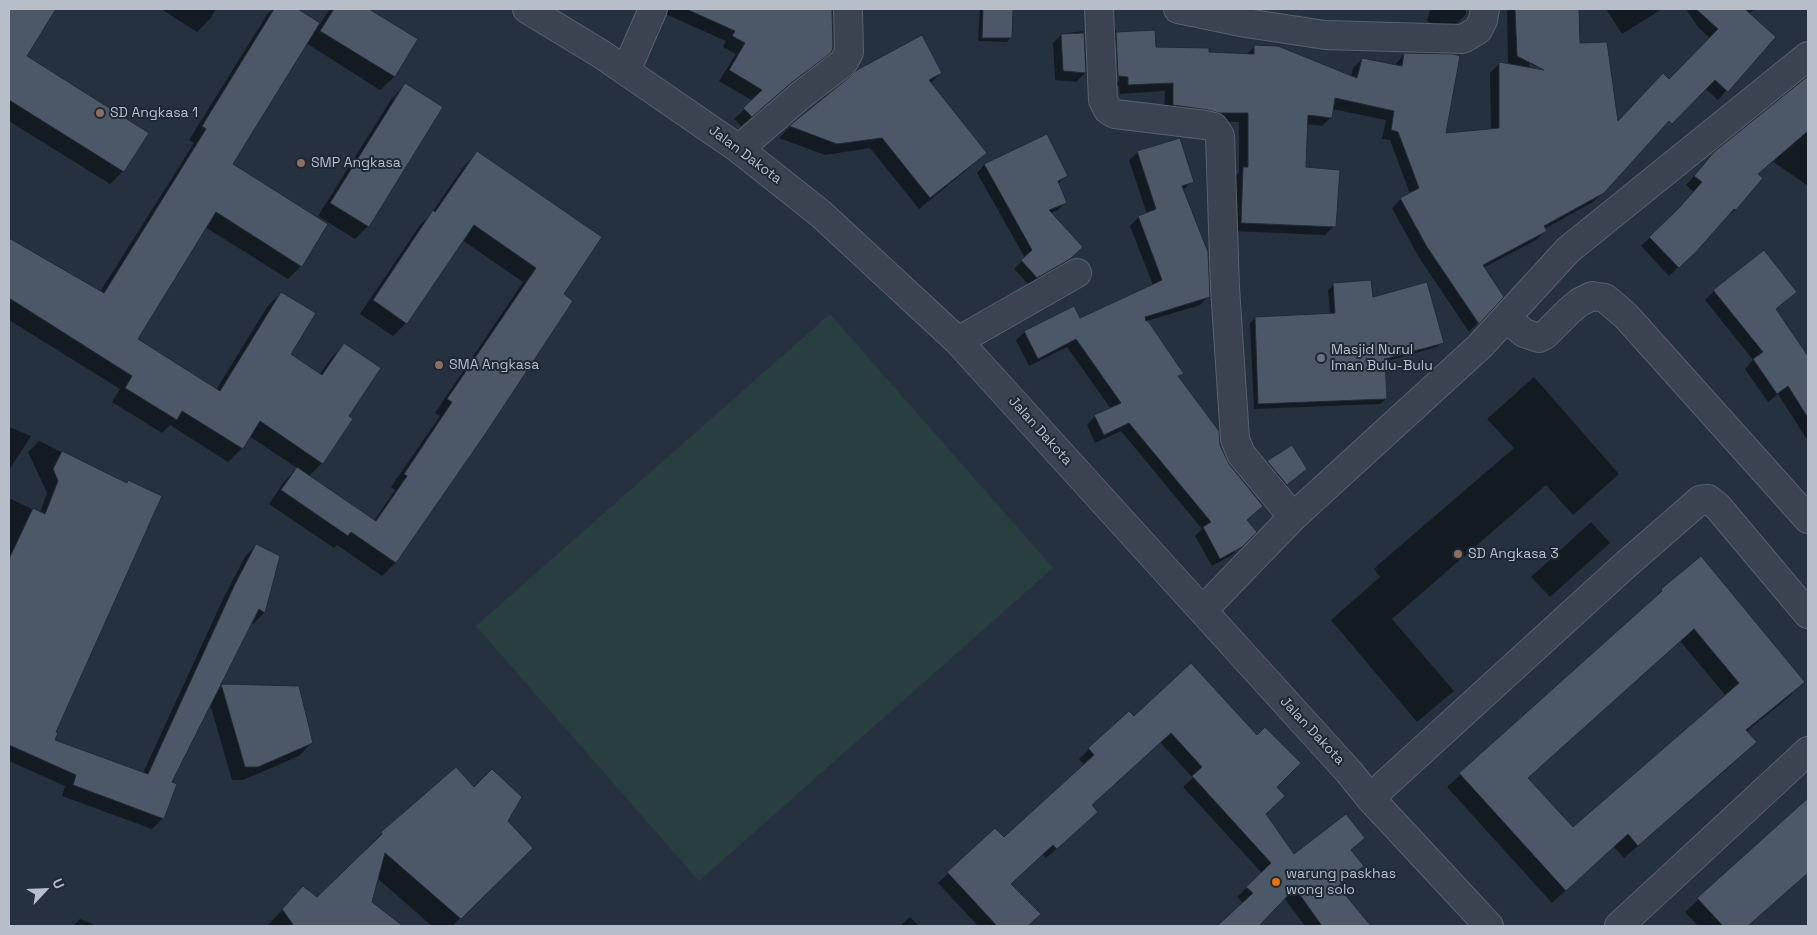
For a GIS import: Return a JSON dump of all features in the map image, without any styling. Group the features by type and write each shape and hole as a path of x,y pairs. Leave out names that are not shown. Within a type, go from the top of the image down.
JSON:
{"street":[{"name":"Jalan Dakota","path":"526,9 626,71 739,149 821,214 958,341 1203,610 1349,772 1370,798 1489,926"},
{"path":"626,71 653,9"},
{"path":"739,149 801,95 843,63 849,52 848,9"},
{"path":"1098,9 1103,100 1108,110 1115,114 1206,125 1214,127 1220,136 1225,288 1235,439 1241,454 1293,517"},
{"path":"1178,9 1254,24 1325,35 1463,39 1478,30 1483,20 1485,9"},
{"path":"1203,610 1293,517 1480,346 1568,250 1808,56"},
{"path":"958,341 1077,273"},
{"path":"1506,318 1524,333 1539,338 1545,335 1568,311 1580,302 1592,296 1605,298 1626,316 1808,519"},
{"path":"1370,798 1622,568 1700,500 1708,499 1718,507 1808,614"},
{"path":"1619,926 1808,751"}],"green space":[{"path":"830,314 1053,568 699,881 476,626"}],"building":[{"path":"9,9 56,9 27,56 149,133 124,172 9,100"},
{"path":"274,9 298,9 320,23 233,164 328,224 302,267 216,212 138,339 220,391 281,292 316,313 291,354 322,375 344,343 381,368 349,416 353,419 323,464 260,421 243,449 182,411 177,420 125,388 132,376 9,298 9,238 104,293 206,129 202,126"},
{"path":"334,9 369,9 418,39 395,77 320,31"},
{"path":"686,9 832,9 833,48 831,53 791,83 752,117 743,108 762,90 729,70 745,43 732,36 735,31"},
{"path":"983,9 1013,9 1012,38 982,38"},
{"path":"1515,9 1579,9 1580,43 1607,42 1618,121 1663,73 1669,79 1718,29 1696,9 1745,9 1776,37 1728,92 1715,80 1672,124 1669,121 1604,193 1544,226 1547,231 1483,265 1504,297 1479,324 1427,247 1400,198 1419,188 1398,132 1391,130 1394,111 1335,98 1332,118 1308,115 1306,167 1340,170 1336,227 1241,223 1243,167 1248,167 1248,113 1219,113 1173,105 1173,83 1128,85 1128,77 1118,76 1116,32 1155,30 1156,47 1209,48 1209,52 1254,54 1254,45 1278,46 1357,78 1362,58 1402,66 1404,53 1453,54 1460,56 1446,133 1499,128 1499,62 1544,70 1517,56"},
{"path":"1084,33 1086,73 1063,71 1061,34"},
{"path":"922,35 942,73 929,80 987,153 930,198 882,138 837,144 789,126 857,70"},
{"path":"1808,76 1808,131 1758,174 1763,178 1736,210 1734,209 1696,252 1679,268 1649,237 1702,182 1694,176 1714,152"},
{"path":"405,83 443,107 369,227 330,203"},
{"path":"1047,134 1068,176 1058,181 1067,203 1049,210 1083,247 1070,259 1037,278 1021,260 1032,250 984,164"},
{"path":"1180,138 1194,182 1182,186 1208,252 1210,297 1145,317 1184,374 1178,376 1219,431 1220,445 1229,464 1263,506 1247,520 1257,532 1242,547 1220,559 1203,527 1211,522 1129,423 1104,435 1094,415 1121,403 1076,339 1038,359 1024,331 1074,306 1080,318 1162,280 1138,216 1156,209 1137,151"},
{"path":"477,151 602,237 564,294 573,301 486,433 396,563 351,532 348,536 281,490 297,467 376,521 407,476 404,474 452,402 447,399 536,268 474,225 407,324 373,300 433,210 435,212"},
{"path":"1764,250 1797,292 1776,309 1808,356 1808,418 1788,386 1777,394 1753,359 1763,352 1713,290"},
{"name":"Masjid Nurul Iman Bulu-Bulu","path":"1371,280 1373,297 1427,282 1444,343 1385,359 1387,399 1258,404 1255,317 1335,313 1333,283"},
{"path":"1292,445 1307,469 1287,485 1267,461"},
{"path":"62,451 127,483 128,480 162,496 56,732 58,733 55,740 148,774 235,584 256,544 280,556 265,613 259,609 172,782 177,784 164,819 73,785 76,775 9,745 9,559 33,508 45,514 58,481 53,469"},
{"path":"1701,556 1805,682 1746,730 1757,742 1638,846 1628,834 1566,891 1459,773 1662,591 1661,589","holes":["1694,629 1739,683 1573,827 1528,778"]},
{"path":"1191,663 1257,735 1265,727 1301,763 1277,787 1285,796 1266,814 1294,854 1346,814 1365,838 1351,850 1364,866 1338,886 1371,926 1322,926 1295,888 1259,926 1217,926 1253,893 1246,887 1271,863 1192,776 1202,767 1171,733 1092,805 1098,812 1057,849 1053,845 1011,884 1041,914 1028,926 997,926 947,872 995,828 1004,837 1094,755 1088,748 1129,711 1134,716"},
{"path":"221,684 299,686 313,743 258,767 245,767"},
{"path":"456,767 474,787 492,769 522,797 508,821 533,848 461,919 385,853 372,902 403,926 294,926 282,909 303,886 317,897 382,834 381,832"},
{"path":"1808,798 1808,873 1748,926 1723,926 1697,898"}],"place":[{"name":"SD Angkasa 1","path":"100,113"},
{"name":"SMP Angkasa","path":"301,163"},
{"name":"Masjid Nurul Iman Bulu-Bulu","path":"1321,358"},
{"name":"SMA Angkasa","path":"439,365"},
{"name":"SD Angkasa 3","path":"1458,554"},
{"name":"warung paskhas wong solo","path":"1276,882"}]}
